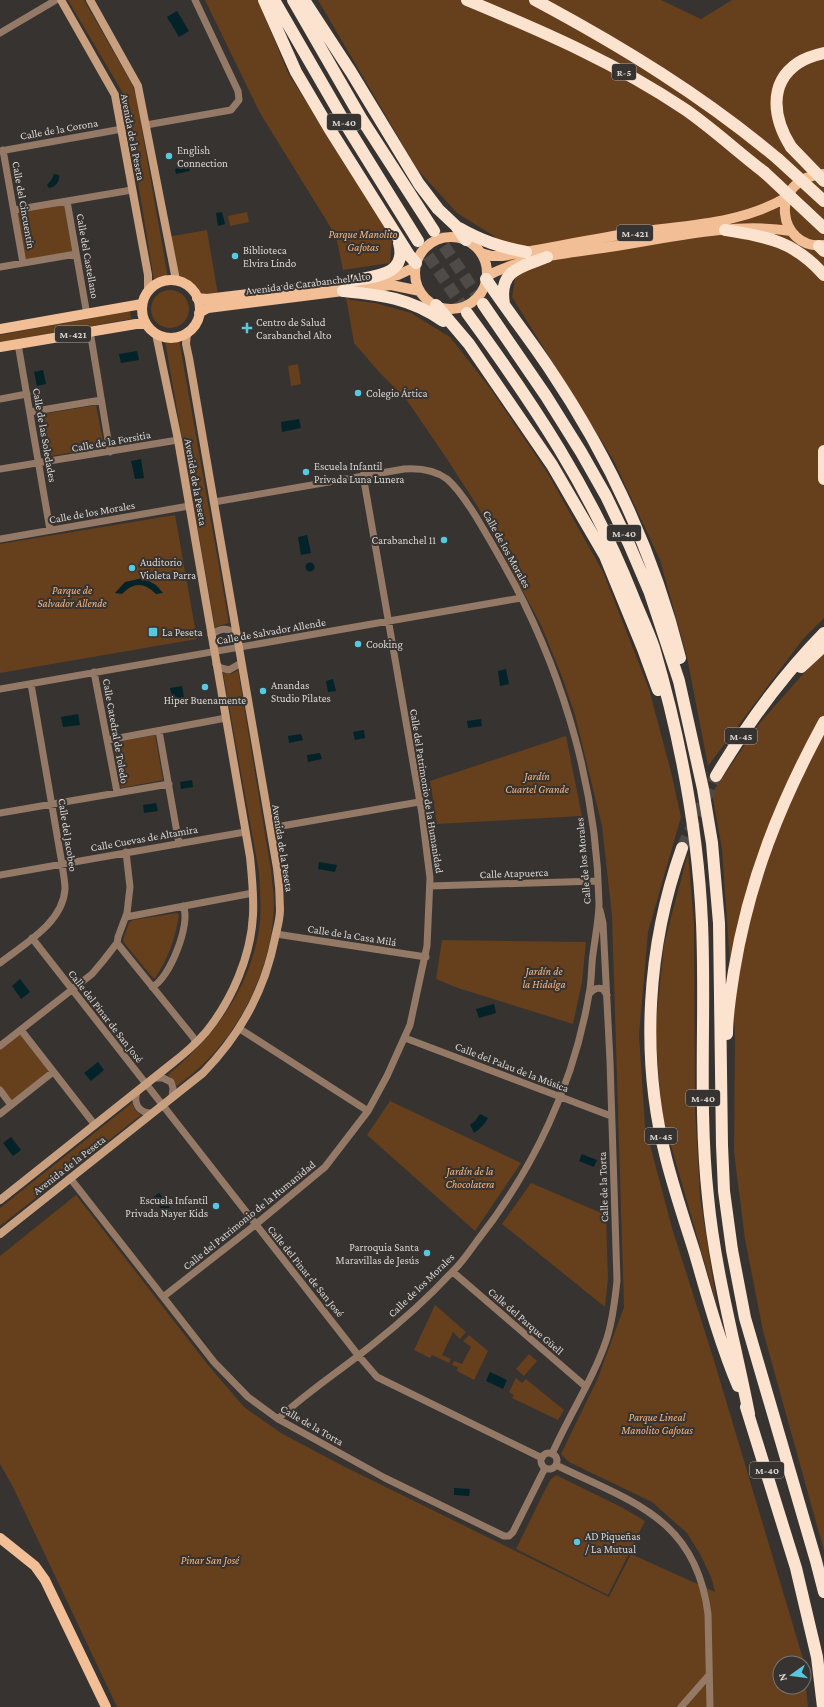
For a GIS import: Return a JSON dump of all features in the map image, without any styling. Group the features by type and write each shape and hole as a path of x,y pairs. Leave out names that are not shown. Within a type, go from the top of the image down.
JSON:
{"highway":[{"path":"264,0 296,72 329,128 416,265"},
{"name":"M-40","path":"274,0 348,128 418,241"},
{"name":"M-40","path":"293,0 362,118 434,231"},
{"path":"304,0 351,72 419,184 438,209 456,226 466,240"},
{"name":"R-5","path":"467,0 532,27 593,55 686,111 764,172 824,228"},
{"name":"R-5","path":"535,0 650,66 743,129 824,202"},
{"path":"824,53 810,57 798,63 787,73 781,82 776,101 776,114 782,133 791,147 824,181"},
{"path":"456,226 484,242 502,248 526,252"},
{"path":"725,230 756,235 789,246 811,260 824,275"},
{"path":"347,286 393,271 399,265 402,254 398,236"},
{"path":"505,307 502,296 504,283 509,274 523,266 547,256"},
{"path":"486,277 505,307 549,368 595,443 622,493 643,543 676,640 703,763 704,789"},
{"path":"347,286 411,302 433,313 455,329"},
{"name":"M-40","path":"483,304 546,396 581,452 606,496 650,593 679,681 704,789 712,843 719,923 724,1191 732,1250 745,1318 824,1592"},
{"path":"436,306 469,344 552,465 605,556 643,649 654,682 672,721"},
{"name":"M-40","path":"467,313 515,379 567,460 616,552 653,646 685,779 696,846 702,924 703,1108 708,1196 720,1280 749,1414 796,1568 817,1657 823,1707"},
{"path":"824,451 824,479"},
{"name":"M-45","path":"716,776 739,738 768,698 797,660 824,633"},
{"name":"M-45","path":"768,698 824,646"},
{"path":"722,1145 726,1121 727,1028 739,944 754,880 780,810 796,773 824,722"},
{"path":"780,810 824,735"},
{"name":"M-45","path":"682,848 672,876 659,936 655,964 650,1024 651,1059 656,1108 666,1158 722,1348 749,1414"}],"main road":[{"name":"M-421","path":"481,253 492,256 502,256 631,234 726,220 761,210 787,197 792,188 802,179 815,174 824,174"},
{"path":"787,197 784,211 791,230 803,242 822,248"},
{"name":"M-421","path":"486,277 513,264 547,256 725,230 758,228 791,230"},
{"path":"451,237 466,240 481,253 486,265 486,277 480,293 472,302 458,308 446,309 436,306 427,300 420,291 415,278 416,265 420,254 429,244 441,238 451,237"},
{"name":"Avenida de Carabanchel Alto","path":"199,313 208,308 347,286 398,275 416,265"},
{"path":"176,280 185,283 192,290 197,298 199,313 193,327 187,332 172,338 156,334 146,324 143,317 142,304 148,290 160,281 176,280"},
{"name":"Avenida de Carabanchel Alto","path":"197,298 207,299 347,286 391,285 420,291"},
{"path":"0,329 87,315 142,304"},
{"name":"M-421","path":"0,347 90,331 136,324 146,324"},
{"path":"3,1541 35,1566 45,1580 106,1707"}],"street":[{"path":"1,30 56,0"},
{"name":"Avenida de la Peseta","path":"61,0 115,95 148,274 148,290"},
{"name":"Avenida de la Peseta","path":"90,0 138,86 176,280"},
{"path":"146,125 231,110 239,100 238,91 196,0"},
{"name":"Calle de la Corona","path":"2,150 122,129"},
{"name":"Calle del Cincuentín","path":"2,150 23,263"},
{"path":"14,210 132,190"},
{"name":"Calle del Castellano","path":"67,201 87,315"},
{"path":"0,267 76,254"},
{"path":"90,331 110,452"},
{"name":"Avenida de la Peseta","path":"0,1234 208,1068 240,1028 253,1005 265,978 276,934 280,912 280,892 277,868 186,344 187,332"},
{"name":"Avenida de la Peseta","path":"0,1199 137,1092 206,1032 221,1010 236,982 247,950 251,932 253,893 251,869 188,506 178,440 156,334"},
{"name":"Calle de las Soledades","path":"18,344 50,530"},
{"path":"0,399 27,394"},
{"path":"30,412 101,400"},
{"name":"Calle de la Forsitia","path":"0,469 39,464 178,440"},
{"name":"Calle de los Morales","path":"214,502 363,475 416,468 438,474 448,480 468,503 479,521 521,598 552,667 572,726 588,796 598,881 599,906 596,923 590,993 579,1039 561,1096 541,1140 518,1183 491,1224 453,1272 413,1310 278,1419"},
{"name":"Calle del Patrimonio de la Humanidad","path":"164,1297 325,1167 368,1111 387,1076 410,1025 426,957 430,886 422,814 363,475"},
{"name":"Calle de los Morales","path":"0,539 188,506"},
{"name":"Calle de Salvador Allende","path":"0,689 521,598"},
{"path":"211,635 224,628 236,634"},
{"path":"216,664 221,668 229,670 241,663"},
{"name":"Calle Catedral de Toledo","path":"94,672 117,792"},
{"name":"Calle del Jacobeo","path":"0,963 32,938 53,918 62,902 65,889 31,684"},
{"path":"108,740 226,718"},
{"path":"159,731 179,844"},
{"path":"0,813 168,784"},
{"path":"270,828 419,802"},
{"name":"Calle Cuevas de Altamira","path":"0,875 245,832"},
{"path":"0,1046 72,990 103,961 117,943 126,917 130,887 126,852"},
{"name":"Calle Atapuerca","path":"430,886 598,881"},
{"path":"126,917 253,893"},
{"path":"152,987 158,983 166,972 178,947 185,920 185,910 183,906"},
{"name":"Calle de la Torta","path":"552,1454 607,1338 614,1310 616,1288 607,996 603,923 599,906"},
{"name":"Calle de la Casa Milá","path":"276,934 426,957"},
{"name":"Calle del Pinar de San José","path":"32,938 255,1225 377,1377 542,1458"},
{"path":"117,943 196,1042"},
{"path":"590,993 594,989 598,988 603,989 607,996"},
{"path":"240,1028 368,1111"},
{"path":"21,1030 95,1125"},
{"name":"Calle del Palau de la Música","path":"405,1038 611,1116"},
{"path":"0,1114 53,1072"},
{"path":"154,1078 163,1078 171,1082 173,1088 172,1098"},
{"path":"0,1090 11,1105"},
{"path":"137,1092 135,1101 137,1105 143,1112 152,1114"},
{"name":"Calle de la Torta","path":"70,1178 214,1362 248,1396 278,1419 385,1478 504,1536 509,1536 513,1532 545,1468"},
{"name":"Calle del Parque Güell","path":"453,1272 585,1386"},
{"path":"546,1454 552,1454 556,1458 556,1464 551,1468 545,1468 541,1464 542,1458 546,1454"},
{"path":"556,1464 649,1512 677,1535 688,1551 699,1572 708,1614 710,1707"},
{"path":"681,1707 709,1675"}],"green space":[{"path":"68,0 84,0 132,84 136,96 168,278 154,281 124,95"},
{"name":"Parque Manolito Gafotas","path":"205,0 258,0 288,73 392,238 390,263 343,270 336,236 260,113"},
{"path":"318,0 661,0 701,19 732,0 824,0 824,618 803,639 708,766 687,657 660,560 614,461 512,297 515,279 494,236 457,213 417,169"},
{"path":"67,201 76,254 23,263 14,210"},
{"path":"247,212 249,222 230,226 228,216"},
{"path":"207,230 218,295 197,298 188,287 176,280 167,237"},
{"path":"166,290 174,290 184,295 188,302 188,316 184,323 174,328 166,328 156,323 154,320 151,313 151,305 156,295 159,293"},
{"path":"346,297 351,300 375,303 411,313 450,337 490,388 547,472 603,572 649,689 671,772 681,817 648,932 639,1035 645,1126 672,1228 713,1357 802,1655 772,1655 772,1695 807,1695 808,1707 117,1707 13,1487 0,1464 0,1256 76,1195 208,1365 244,1407 281,1433 341,1465 609,1597 631,1554 715,1592 711,1577 700,1554 687,1533 652,1502 569,1462 561,1454 598,1378 624,1307 612,916 602,826 575,715 561,674 541,625 478,507 447,459 406,399 380,373 354,343"},
{"path":"130,311 131,319 0,342 0,335"},
{"path":"179,339 229,623 215,627 165,341"},
{"path":"298,364 301,384 291,386 288,366"},
{"path":"96,405 104,447 45,457 38,415"},
{"name":"Parque de Salvador Allende","path":"175,515 197,639 0,673 0,544"},
{"path":"824,653 824,1551 763,1331 745,1239 734,1152 735,1036 722,849 712,793 759,724 811,665"},
{"path":"238,670 271,870 274,900 273,923 269,946 262,969 254,991 243,1012 231,1032 216,1051 197,1070 177,1086 168,1075 200,1045 227,1011 238,993 247,973 259,930 261,908 259,872 223,673 231,674"},
{"path":"155,735 163,780 121,788 113,743"},
{"name":"Jardín Cuartel Grande","path":"566,736 582,816 437,824 430,781"},
{"path":"688,853 694,924 695,1108 700,1197 717,1306 662,1114 655,1031 664,944"},
{"path":"177,913 179,915 171,948 160,970 155,978 153,978 123,940 129,923 133,920"},
{"name":"Jardín de la Hidalga","path":"442,940 586,942 582,982 573,1024 458,988 436,979"},
{"path":"21,1030 53,1072 11,1105 0,1090 0,1046"},
{"name":"Jardín de la Chocolatera","path":"390,1101 521,1163 475,1231 367,1135"},
{"path":"132,1103 135,1110 141,1115 0,1226 0,1208"},
{"path":"531,1183 606,1215 608,1279 605,1307 502,1224"},
{"path":"435,1305 466,1332 460,1339 453,1332 442,1355 451,1359 449,1363 432,1355 430,1358 414,1350"},
{"path":"469,1335 488,1351 474,1380 457,1371 458,1367 452,1365 454,1361 462,1364 471,1347 463,1341"},
{"path":"529,1354 537,1361 524,1376 516,1369"},
{"path":"516,1378 522,1383 526,1379 564,1410 558,1420 512,1398 514,1395 509,1392"},
{"name":"AD Piqueñas / La Mutual","path":"556,1475 623,1508 645,1521 608,1595 516,1549 546,1488 551,1479"}],"water":[{"path":"177,11 189,31 179,37 167,17"},
{"path":"189,166 190,171 176,174 175,169"},
{"path":"54,174 59,175 59,180 53,187 49,188 47,185"},
{"path":"222,212 225,224 218,226 216,213"},
{"path":"137,351 139,360 121,363 119,354"},
{"path":"43,370 46,384 37,386 34,372"},
{"path":"299,419 301,428 282,432 281,422"},
{"path":"141,459 144,478 135,479 131,461"},
{"path":"307,535 311,553 301,555 298,537"},
{"path":"308,563 312,563 314,567 312,571 308,571 306,569 306,565"},
{"path":"143,578 156,585 163,593 156,594 147,587 139,585 131,587 122,594 115,593 125,582"},
{"path":"506,669 509,684 500,686 498,671"},
{"path":"333,679 336,691 328,692 326,681"},
{"path":"182,686 185,704 174,706 170,688"},
{"path":"78,714 80,725 63,727 61,717"},
{"path":"481,719 482,726 468,728 467,721"},
{"path":"364,730 365,738 355,740 353,732"},
{"path":"301,734 303,740 289,743 288,736"},
{"path":"320,753 322,759 308,762 307,755"},
{"path":"192,780 193,787 181,789 180,782"},
{"path":"156,803 158,811 144,813 143,805"},
{"path":"319,862 337,865 335,872 318,869"},
{"path":"20,979 30,992 21,999 12,986"},
{"path":"494,1004 496,1013 479,1018 476,1009"},
{"path":"98,1062 104,1070 91,1081 84,1073"},
{"path":"480,1114 488,1118 474,1133 470,1125"},
{"path":"11,1137 21,1150 13,1156 3,1143"},
{"path":"582,1154 597,1160 594,1167 579,1161"},
{"path":"159,1193 170,1207 164,1212 152,1198"},
{"path":"490,1372 507,1380 503,1389 486,1381"},
{"path":"454,1488 470,1489 469,1496 454,1495"}],"tunnel":[{"path":"434,231 483,304"},
{"path":"418,241 467,313"},
{"path":"682,848 716,776"}],"place":[{"name":"English Connection","path":"169,156"},
{"name":"Biblioteca Elvira Lindo","path":"235,256"},
{"name":"Centro de Salud Carabanchel Alto","path":"247,328"},
{"name":"Colegio Ártica","path":"358,393"},
{"name":"Escuela Infantil Privada Luna Lunera","path":"306,472"},
{"name":"Carabanchel 11","path":"444,540"},
{"name":"Auditorio Violeta Parra","path":"132,568"},
{"name":"La Peseta","path":"153,632"},
{"name":"Cooking","path":"358,644"},
{"name":"Hiper Buenamente","path":"205,687"},
{"name":"Anandas Studio Pilates","path":"263,691"},
{"name":"Escuela Infantil Privada Nayer Kids","path":"216,1206"},
{"name":"Parroquia Santa Maravillas de Jesús","path":"427,1253"},
{"name":"AD Piqueñas / La Mutual","path":"577,1542"}],"park label":[{"name":"Parque Lineal Manolito Gafotas","path":"657,1423"},
{"name":"Pinar San José","path":"210,1560"}]}
